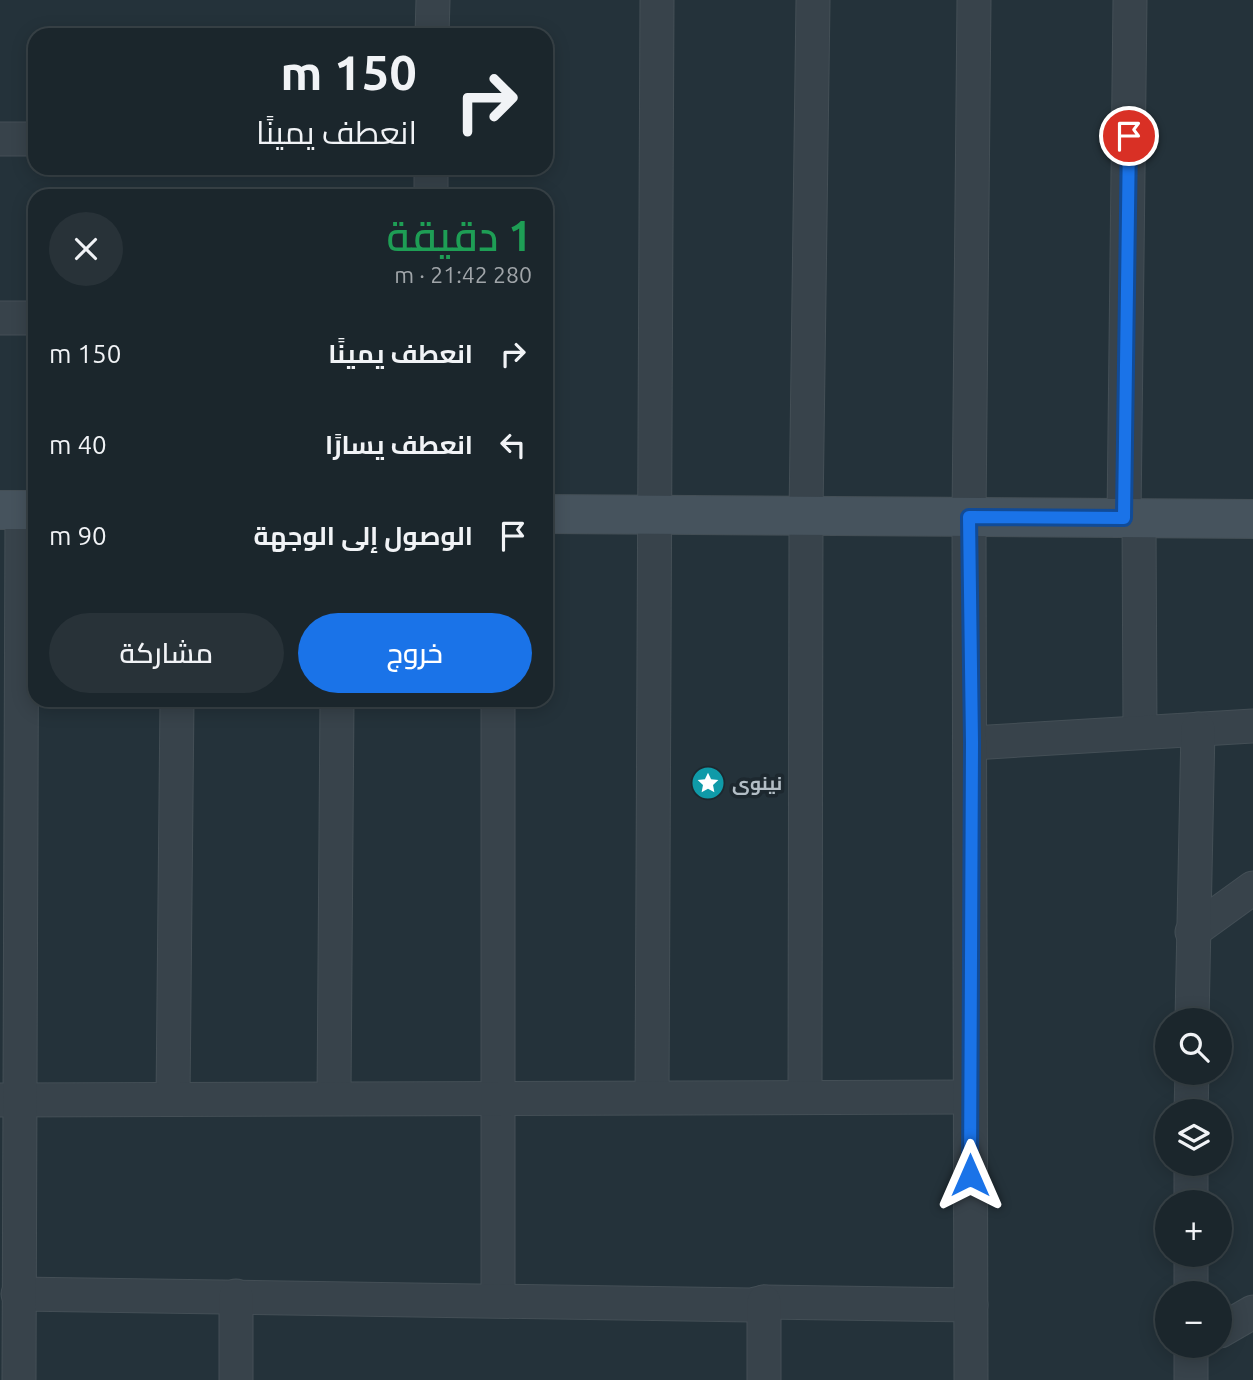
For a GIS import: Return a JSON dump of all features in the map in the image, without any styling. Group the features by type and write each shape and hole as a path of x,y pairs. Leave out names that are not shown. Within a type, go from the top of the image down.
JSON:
{"street":[{"path":"432,28 433,0"},
{"path":"652,1097 657,0"},
{"path":"804,1097 806,516 813,0"},
{"path":"971,1380 969,1097 972,743 969,517 974,0"},
{"path":"1130,0 1131,518 1140,732"},
{"path":"0,139 28,139"},
{"path":"0,318 28,318"},
{"path":"19,510 10,1100 19,1380"},
{"path":"553,514 1253,519"},
{"path":"173,1099 177,707"},
{"path":"334,1097 337,707"},
{"path":"498,707 498,1299"},
{"path":"972,743 1253,726"},
{"path":"1192,1008 1198,729"},
{"path":"1192,932 1253,888"},
{"path":"10,1100 969,1097"},
{"path":"18,1293 751,1305 764,1302 971,1305"},
{"path":"236,1296 236,1380"},
{"path":"764,1302 764,1380"},
{"path":"1232,1324 1253,1312"}],"place":[{"name":"نينوى","path":"708,783"}],"route":[{"path":"970,1175 972,743 969,517 1124,518 1129,136"}]}
